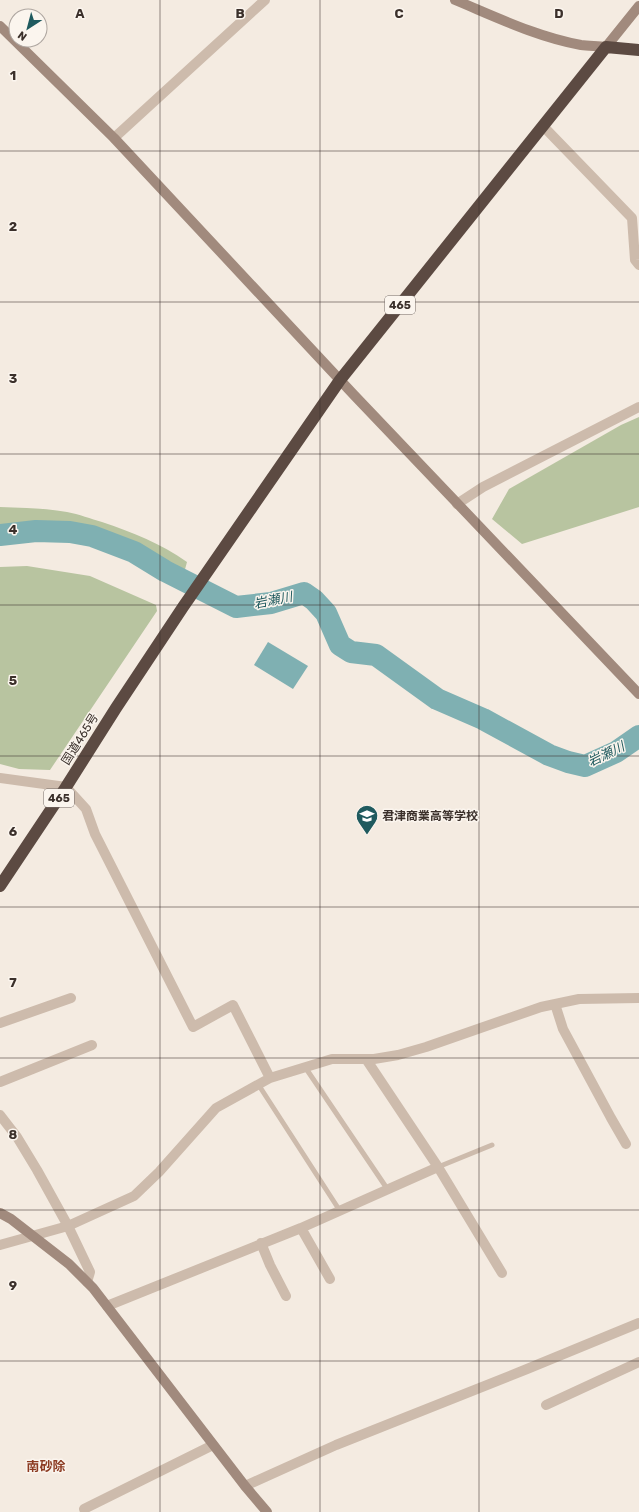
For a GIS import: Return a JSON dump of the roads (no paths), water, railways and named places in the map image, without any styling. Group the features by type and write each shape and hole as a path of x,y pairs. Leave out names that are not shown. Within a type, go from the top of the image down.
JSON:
{"highway":[{"path":"606,47 639,50"},
{"name":"465","path":"340,380 606,47"},
{"name":"国道465号","path":"0,886 183,607 340,380"}],"street":[{"path":"114,138 265,0"},
{"path":"456,0 519,27 550,37 581,45 606,47 639,6"},
{"path":"0,26 114,138 457,504 639,694"},
{"path":"543,126 632,218 635,260 639,265"},
{"path":"457,504 483,487 639,407"},
{"path":"0,778 66,787 86,809 95,834 193,1027 233,1005 270,1078"},
{"path":"0,1023 71,998"},
{"path":"0,1245 68,1226 134,1196 159,1172 216,1108 270,1078 332,1059 374,1059 398,1055 426,1047 528,1011 555,1004 579,999 639,998"},
{"path":"555,1004 563,1029 626,1144"},
{"path":"0,1082 92,1045"},
{"path":"366,1059 438,1168 502,1273"},
{"path":"0,1115 17,1137 68,1226 90,1272 87,1282"},
{"path":"107,1306 301,1228 438,1168"},
{"path":"0,1214 11,1220 69,1264 87,1282 245,1486 267,1512"},
{"path":"301,1228 330,1279"},
{"path":"261,1243 270,1265 286,1296"},
{"path":"245,1486 336,1445 639,1324"},
{"path":"546,1405 639,1362"},
{"path":"84,1509 213,1445"}],"lane":[{"path":"305,1067 388,1190"},
{"path":"258,1084 340,1211"},
{"path":"438,1168 492,1145"}],"water":[{"path":"268,642 308,666 293,689 254,665"}],"waterway":[{"name":"岩瀬川","path":"0,535 36,531 70,532 92,536 134,552 165,571 236,607 271,603 304,593 314,600 326,613 340,645 351,652 376,655 437,699 483,719 549,755 568,762 585,766 616,752 639,736"}],"place":[{"name":"君津商業高等学校","path":"367,836"}],"district":[{"name":"南砂除","path":"46,1466"}]}
